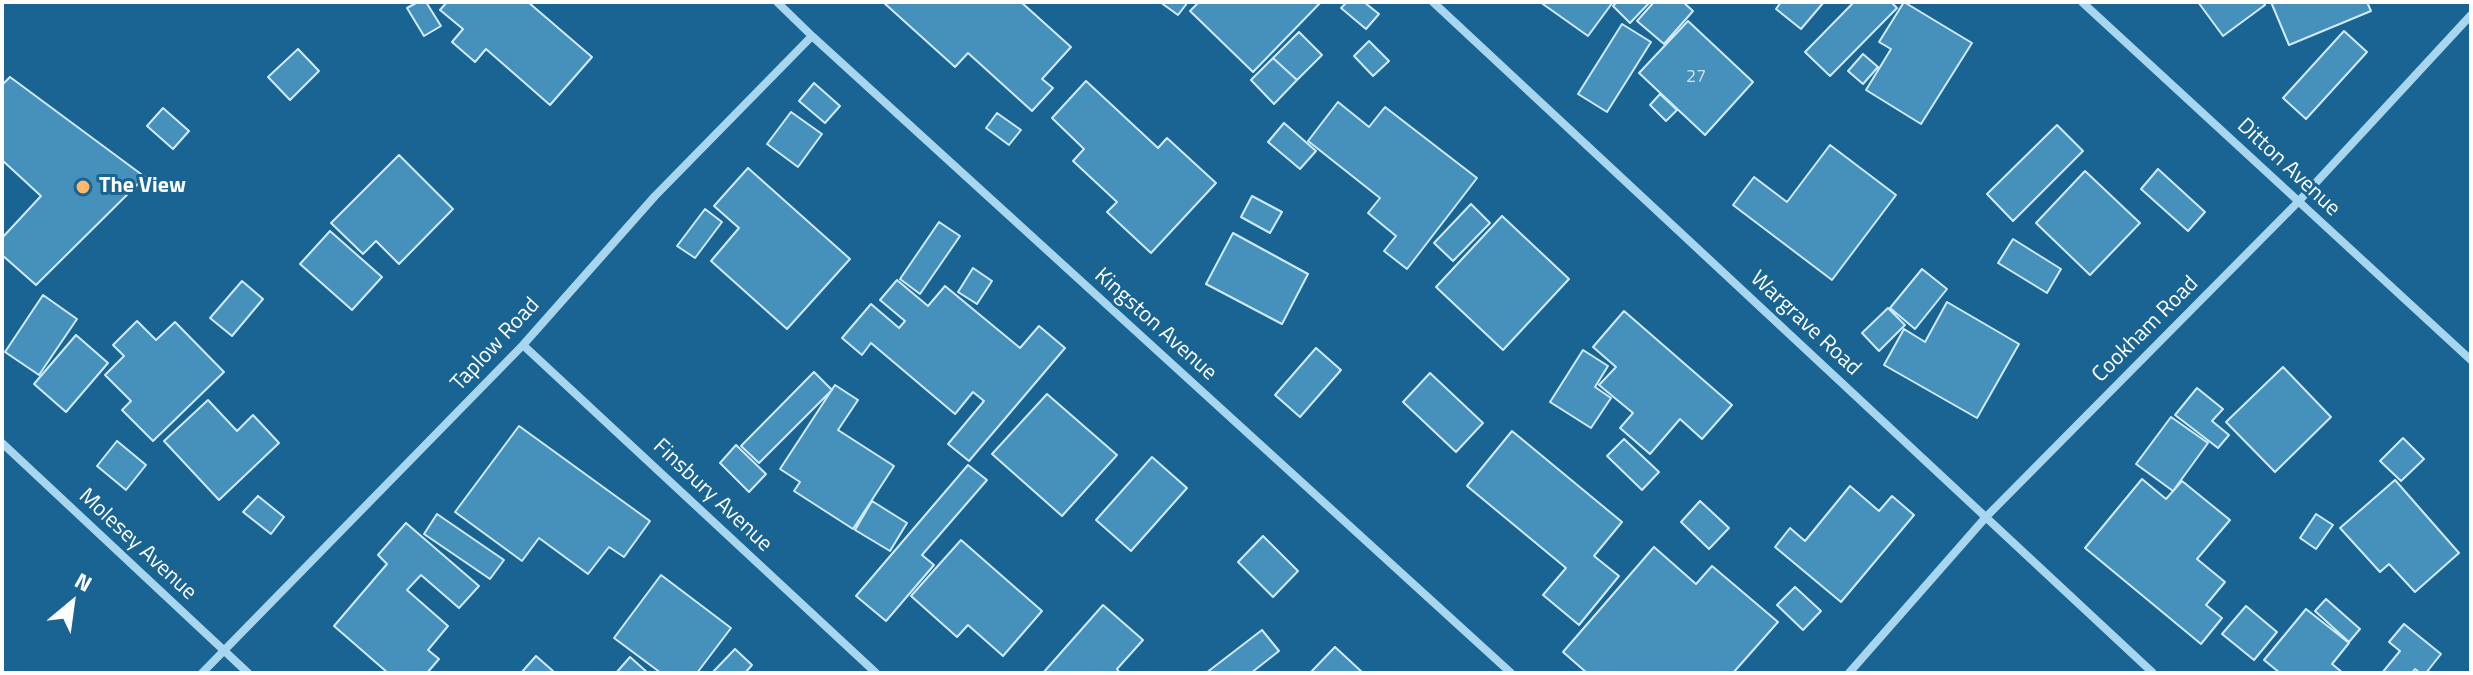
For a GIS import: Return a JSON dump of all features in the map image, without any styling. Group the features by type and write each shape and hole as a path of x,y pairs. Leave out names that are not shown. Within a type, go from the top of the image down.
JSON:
{"street":[{"name":"Kingston Avenue","path":"777,2 1511,673"},
{"name":"Wargrave Road","path":"1433,2 2153,673"},
{"name":"Ditton Avenue","path":"2082,2 2471,360"},
{"name":"Cookham Road","path":"1849,673 1986,517 2298,202 2471,15"},
{"name":"Taplow Road","path":"202,673 523,345 655,196 812,36"},
{"name":"Finsbury Avenue","path":"523,345 876,673"},
{"name":"Molesey Avenue","path":"2,443 248,673"}],"building":[{"path":"418,2 426,2 441,26 424,36 407,8"},
{"path":"447,2 528,2 592,57 550,105 486,49 475,62 452,42 463,29 440,10"},
{"path":"883,2 1021,2 1071,47 1042,79 1053,88 1032,111 968,53 955,67"},
{"path":"1160,2 1188,2 1178,15"},
{"path":"1199,2 1321,2 1253,72 1190,11"},
{"path":"1347,2 1364,2 1379,14 1366,29 1341,8"},
{"path":"1540,2 1613,2 1588,36"},
{"path":"1617,2 1650,2 1630,23 1613,6"},
{"path":"1654,2 1683,2 1693,11 1664,44 1637,21"},
{"path":"1781,2 1824,2 1801,29 1776,9"},
{"path":"1854,2 1891,2 1897,8 1830,76 1805,52"},
{"path":"1904,2 1972,43 1921,124 1866,90 1891,49 1879,42"},
{"path":"2198,2 2263,2 2265,5 2223,36"},
{"path":"2271,2 2367,2 2371,11 2289,45"},
{"path":"1688,21 1753,82 1705,135 1639,73"},
{"path":"1622,24 1651,42 1607,112 1578,94"},
{"path":"2344,31 2367,52 2306,119 2283,98"},
{"path":"1299,32 1322,55 1297,80 1273,58"},
{"path":"1369,41 1389,61 1373,76 1354,56"},
{"path":"298,49 319,71 290,100 268,77"},
{"path":"1863,54 1878,67 1863,84 1848,71"},
{"path":"1273,58 1297,80 1274,104 1251,80"},
{"name":"The View","path":"10,77 145,177 36,285 2,255 2,238 41,196 2,160 2,85"},
{"path":"1086,81 1158,148 1167,138 1216,183 1151,253 1107,212 1117,202 1073,161 1084,149 1052,118"},
{"path":"814,83 840,106 825,123 799,101"},
{"path":"1660,94 1677,110 1666,121 1650,105"},
{"path":"1338,102 1369,127 1385,107 1477,178 1407,269 1384,251 1396,236 1368,213 1380,198 1308,141"},
{"path":"163,108 189,131 173,149 147,126"},
{"path":"791,112 822,134 798,167 767,144"},
{"path":"997,113 1021,130 1009,145 986,128"},
{"path":"1284,123 1316,151 1300,169 1268,142"},
{"path":"2057,125 2083,151 2013,221 1987,194"},
{"path":"1830,145 1896,195 1832,280 1733,205 1754,177 1787,202"},
{"path":"399,155 453,209 399,264 376,241 363,254 331,223"},
{"path":"748,168 850,259 787,329 711,261 739,228 714,206"},
{"path":"2158,169 2205,212 2188,231 2141,189"},
{"path":"2085,171 2140,223 2090,275 2036,223"},
{"path":"1252,196 1282,212 1270,233 1241,217"},
{"path":"1471,204 1490,223 1453,261 1434,243"},
{"path":"705,209 722,222 695,258 677,246"},
{"path":"1502,216 1569,279 1503,350 1436,287"},
{"path":"939,222 960,236 920,294 900,279"},
{"path":"330,231 382,277 352,310 300,264"},
{"path":"1233,233 1308,274 1282,324 1206,284"},
{"path":"2013,239 2061,269 2047,293 1998,263"},
{"path":"973,268 992,281 977,304 958,292"},
{"path":"1922,269 1947,289 1915,329 1890,308"},
{"path":"897,280 928,306 945,286 1020,348 1039,326 1065,348 969,461 948,444 984,401 973,392 955,414 871,343 862,355 842,338 871,304 899,328 905,321 880,300"},
{"path":"242,281 263,299 232,336 210,318"},
{"path":"43,295 77,319 39,375 5,352"},
{"path":"1947,302 2019,344 1977,418 1884,365 1904,329 1925,342"},
{"path":"1888,308 1905,325 1879,351 1862,333"},
{"path":"1624,311 1732,405 1702,439 1680,419 1650,454 1620,428 1633,413 1599,385 1616,367 1593,347"},
{"path":"137,321 156,340 175,322 224,372 153,441 122,410 131,401 105,375 124,356 113,345"},
{"path":"76,335 108,363 66,412 34,384"},
{"path":"1316,348 1341,370 1300,417 1275,395"},
{"path":"1583,350 1608,366 1595,387 1611,398 1591,428 1550,402"},
{"path":"2283,367 2331,417 2275,472 2226,422"},
{"path":"814,372 832,390 759,463 741,446"},
{"path":"1430,373 1483,423 1456,452 1403,402"},
{"path":"835,385 858,400 838,430 894,466 853,529 794,491 800,482 780,469"},
{"path":"2197,388 2223,409 2212,421 2229,435 2218,448 2175,415"},
{"path":"1047,394 1117,455 1062,516 992,454"},
{"path":"208,400 237,431 253,415 279,443 219,500 164,441"},
{"path":"2171,417 2208,443 2173,491 2136,464"},
{"path":"519,426 650,521 624,557 609,547 588,574 539,538 522,561 455,512"},
{"path":"1512,431 1622,522 1594,556 1619,576 1579,625 1543,595 1566,568 1467,486"},
{"path":"2403,438 2424,459 2401,481 2380,461"},
{"path":"1624,439 1659,472 1642,490 1607,456"},
{"path":"117,441 146,465 126,490 97,466"},
{"path":"736,445 766,474 749,492 720,463"},
{"path":"1152,457 1187,488 1131,551 1096,520"},
{"path":"968,465 987,480 922,555 934,565 886,621 856,596"},
{"path":"2142,479 2166,499 2182,481 2230,520 2197,559 2225,582 2206,605 2222,618 2201,644 2085,548"},
{"path":"2395,480 2459,553 2415,592 2389,564 2380,572 2340,528"},
{"path":"1850,486 1879,511 1892,496 1914,515 1841,602 1775,547 1790,528 1805,541"},
{"path":"258,496 284,517 271,534 243,512"},
{"path":"872,501 907,523 890,551 855,530"},
{"path":"1700,501 1729,528 1709,549 1681,522"},
{"path":"437,514 504,560 490,579 424,534"},
{"path":"2316,514 2333,525 2316,549 2300,538"},
{"path":"406,523 479,586 459,608 421,575 407,590 448,626 428,650 439,659 427,673 388,673 334,626 387,564 378,555"},
{"path":"1263,536 1298,571 1273,597 1238,562"},
{"path":"961,540 1042,611 1003,656 968,625 957,637 911,596"},
{"path":"1654,547 1696,584 1712,566 1778,622 1733,673 1587,673 1563,652"},
{"path":"661,575 731,628 697,673 661,673 614,638"},
{"path":"1795,587 1821,611 1803,630 1777,605"},
{"path":"2326,599 2360,629 2349,642 2315,611"},
{"path":"1103,605 1143,640 1117,669 1120,673 1043,673"},
{"path":"2246,606 2277,632 2254,660 2222,634"},
{"path":"2306,609 2349,643 2332,664 2343,673 2280,673 2264,660"},
{"path":"2404,624 2441,654 2426,673 2415,669 2412,673 2382,673 2400,651 2389,642"},
{"path":"1262,630 1279,651 1251,673 1206,673"},
{"path":"1335,647 1363,673 1310,673"},
{"path":"735,649 752,665 745,673 712,673"},
{"path":"536,656 553,671 521,673"},
{"path":"630,657 648,673 616,673"}],"place":[{"name":"The View","path":"83,187"}]}
